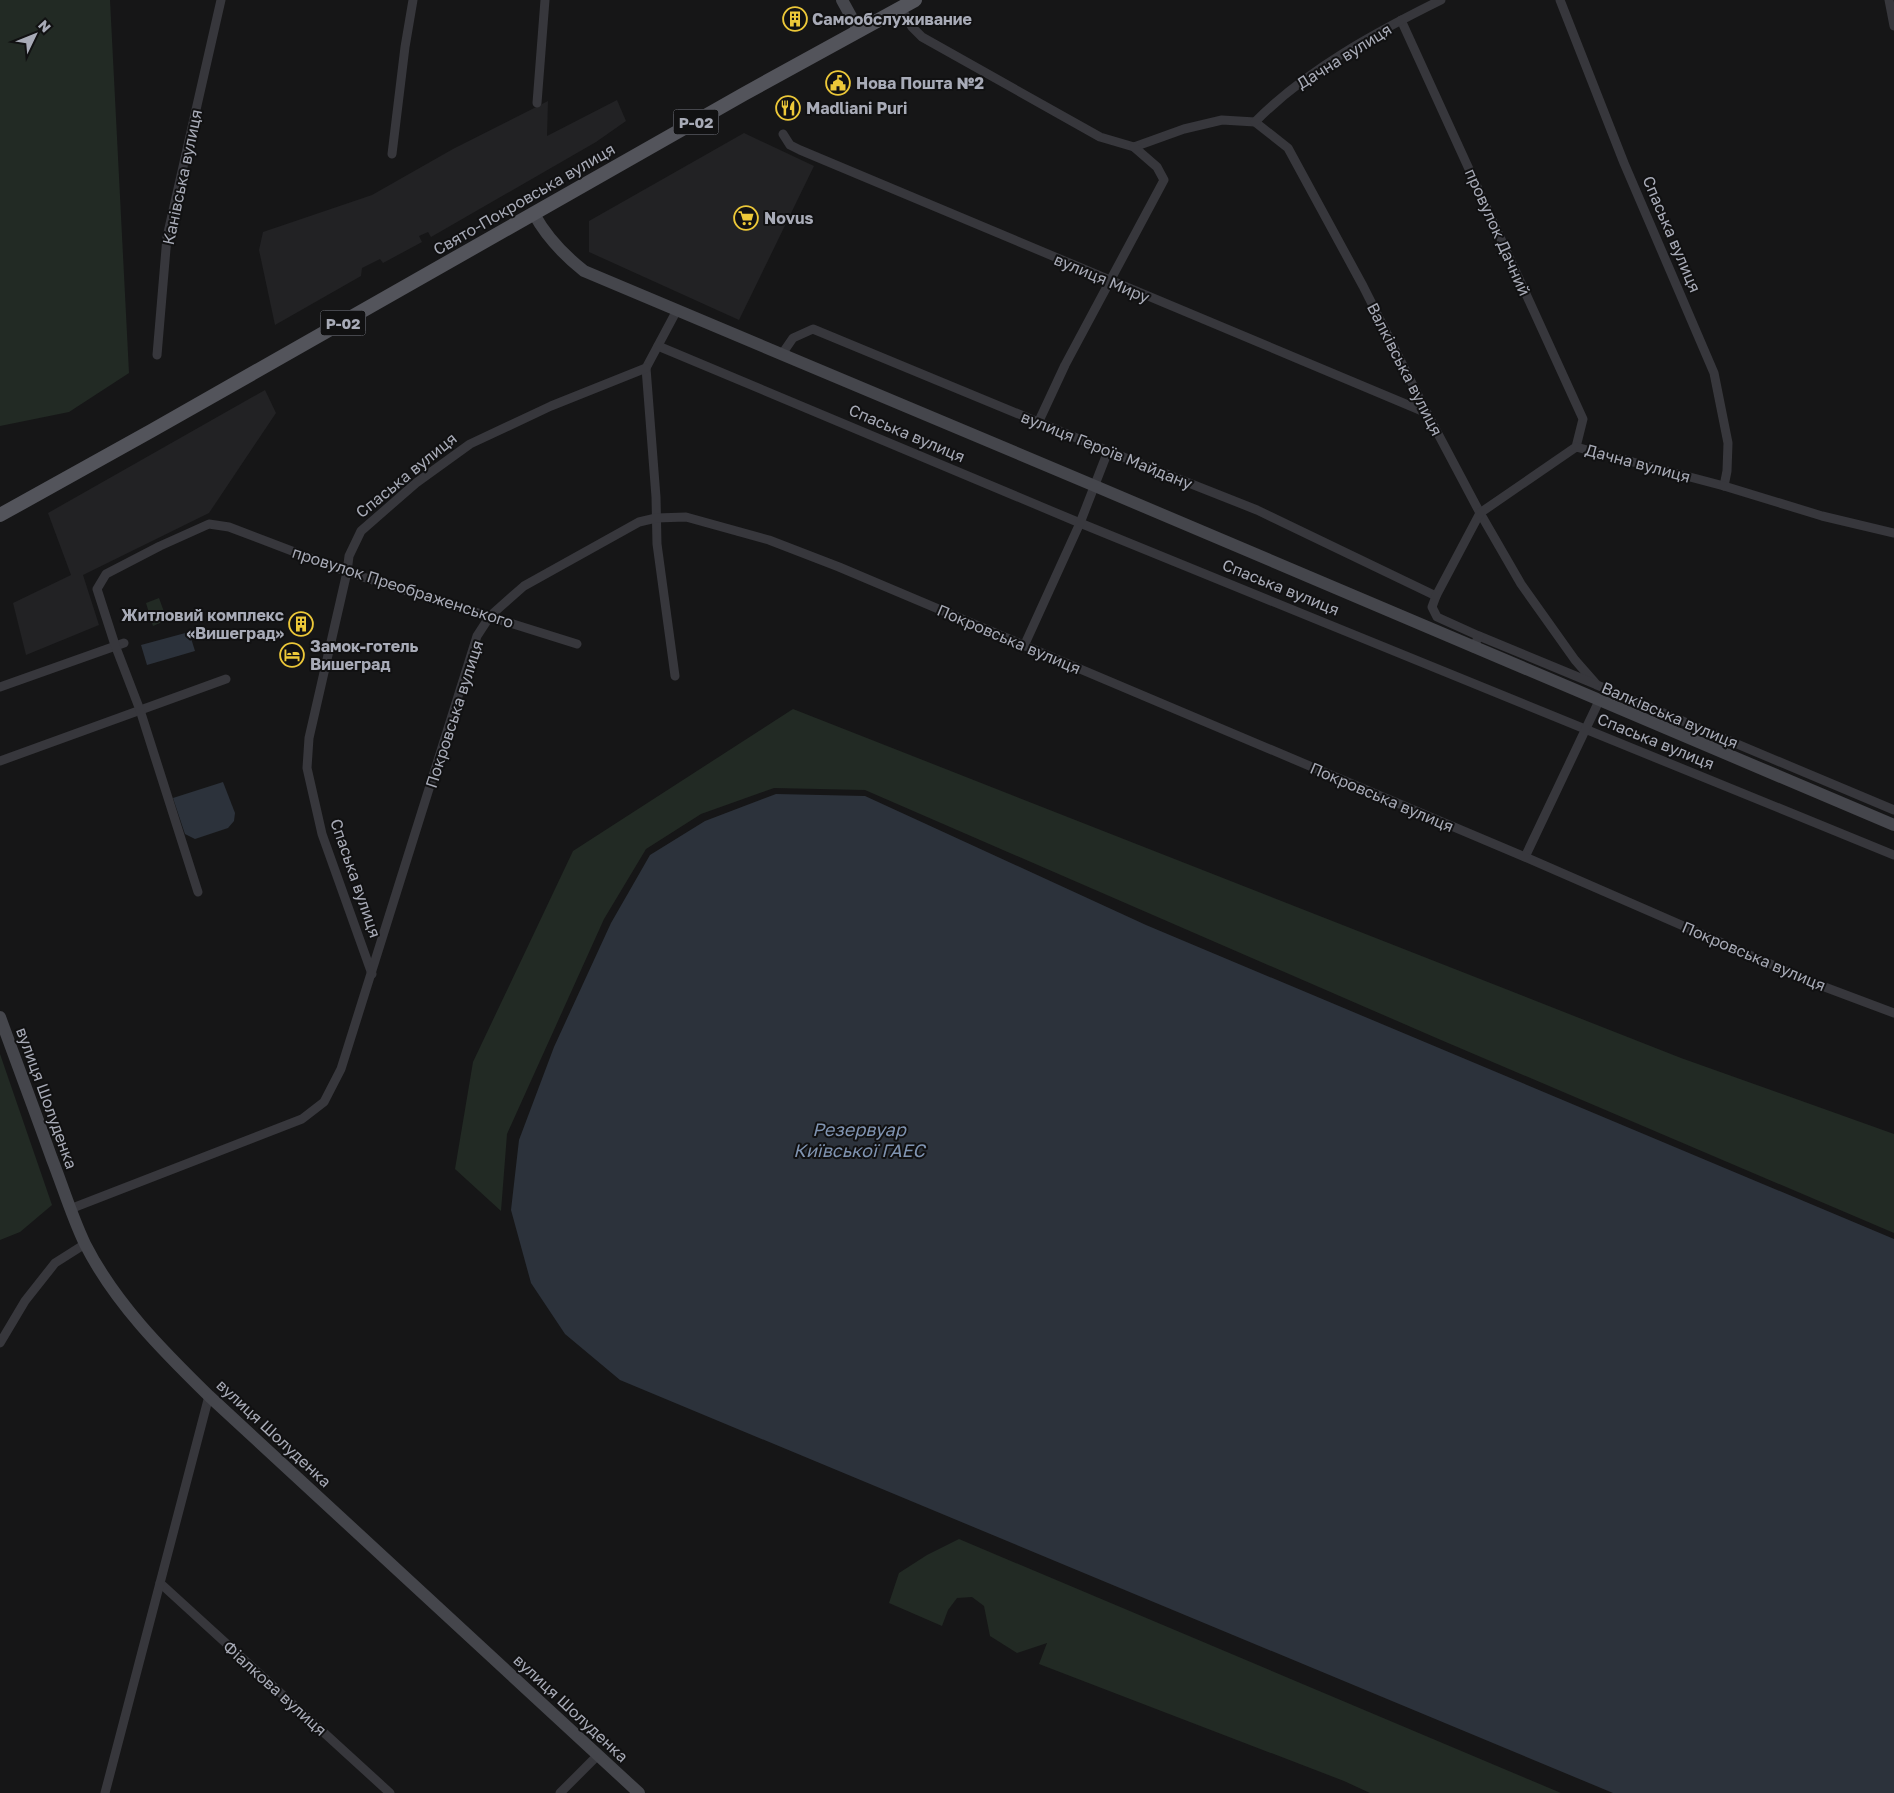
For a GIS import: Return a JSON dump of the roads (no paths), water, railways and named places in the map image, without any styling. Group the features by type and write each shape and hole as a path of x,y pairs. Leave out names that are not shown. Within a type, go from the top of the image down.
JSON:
{"main road":[{"name":"Свято-Покровська вулиця","path":"0,515 152,431 744,94 915,0"}],"street":[{"name":"Канівська вулиця","path":"157,355 167,237 221,0"},
{"path":"392,154 405,46 413,0"},
{"path":"537,103 545,0"},
{"path":"842,0 859,30"},
{"name":"Дачна вулиця","path":"1255,122 1270,107 1305,79 1365,39 1441,0"},
{"name":"Спаська вулиця","path":"1560,0 1624,163 1714,373 1728,443 1727,471 1724,486"},
{"path":"1889,0 1894,26"},
{"path":"901,8 912,27 938,48 1100,137 1134,147 1157,167 1164,180 1065,365 1038,423"},
{"name":"провулок Дачний","path":"1401,20 1583,419 1576,447"},
{"path":"1134,147 1184,128 1222,120 1255,122"},
{"name":"Валківська вулиця","path":"1255,122 1288,148 1480,513 1521,584 1575,660 1597,685 1894,810"},
{"name":"вулиця Миру","path":"783,134 790,145 800,150 1427,413"},
{"name":"Спаська вулиця","path":"534,214 540,225 571,261 584,271 1894,825"},
{"path":"676,310 646,368 656,497 657,544 676,676"},
{"name":"вулиця Героїв Майдану","path":"782,354 793,338 813,329 1038,423 1257,510 1436,596"},
{"name":"Спаська вулиця","path":"658,346 1080,523 1894,854"},
{"name":"Спаська вулиця","path":"372,974 322,834 307,768 309,738 348,572 349,556 361,531 416,483 470,444 551,406 646,368"},
{"name":"Дачна вулиця","path":"1436,596 1480,513 1576,447 1724,486 1822,516 1894,533"},
{"path":"1024,646 1080,523 1108,451"},
{"name":"Покровська вулиця","path":"70,1209 302,1119 324,1102 341,1069 368,987 477,636 490,616 524,586 638,522 656,518 686,517 769,540 839,567 1525,857 1814,983 1894,1013"},
{"name":"провулок Преображенського","path":"198,892 120,644 97,589 106,574 160,546 209,524 229,527 348,572 577,644"},
{"path":"1436,596 1432,607 1437,617 1597,685"},
{"path":"1473,648 1478,636"},
{"path":"0,687 120,644"},
{"path":"0,761 226,678"},
{"path":"1525,857 1600,701"},
{"path":"1804,787 1810,774"},
{"name":"вулиця Шолуденка","path":"1,1024 70,1209 85,1244 130,1313 170,1358 209,1396 639,1793"},
{"path":"0,1343 25,1301 55,1263 85,1244"},
{"path":"105,1793 209,1396"},
{"name":"Фіалкова вулиця","path":"160,1583 390,1793"},
{"path":"560,1793 598,1755"}],"water":[{"path":"189,632 195,651 147,665 141,645"},
{"path":"223,782 235,813 234,821 228,828 195,839 185,834 173,798"},
{"name":"Резервуар Київської ГАЕС","path":"776,794 865,796 1146,925 1894,1239 1894,1793 1613,1793 620,1380 565,1334 531,1283 511,1210 519,1140 554,1047 611,923 650,855 705,821"}],"place":[{"name":"Самообслуживание","path":"795,19"},
{"name":"Нова Пошта №2","path":"838,83"},
{"name":"Madliani Puri","path":"788,108"},
{"name":"Novus","path":"746,218"},
{"name":"Житловий комплекс «Вишеград»","path":"301,624"},
{"name":"Замок-готель Вишеград","path":"292,655"}]}
